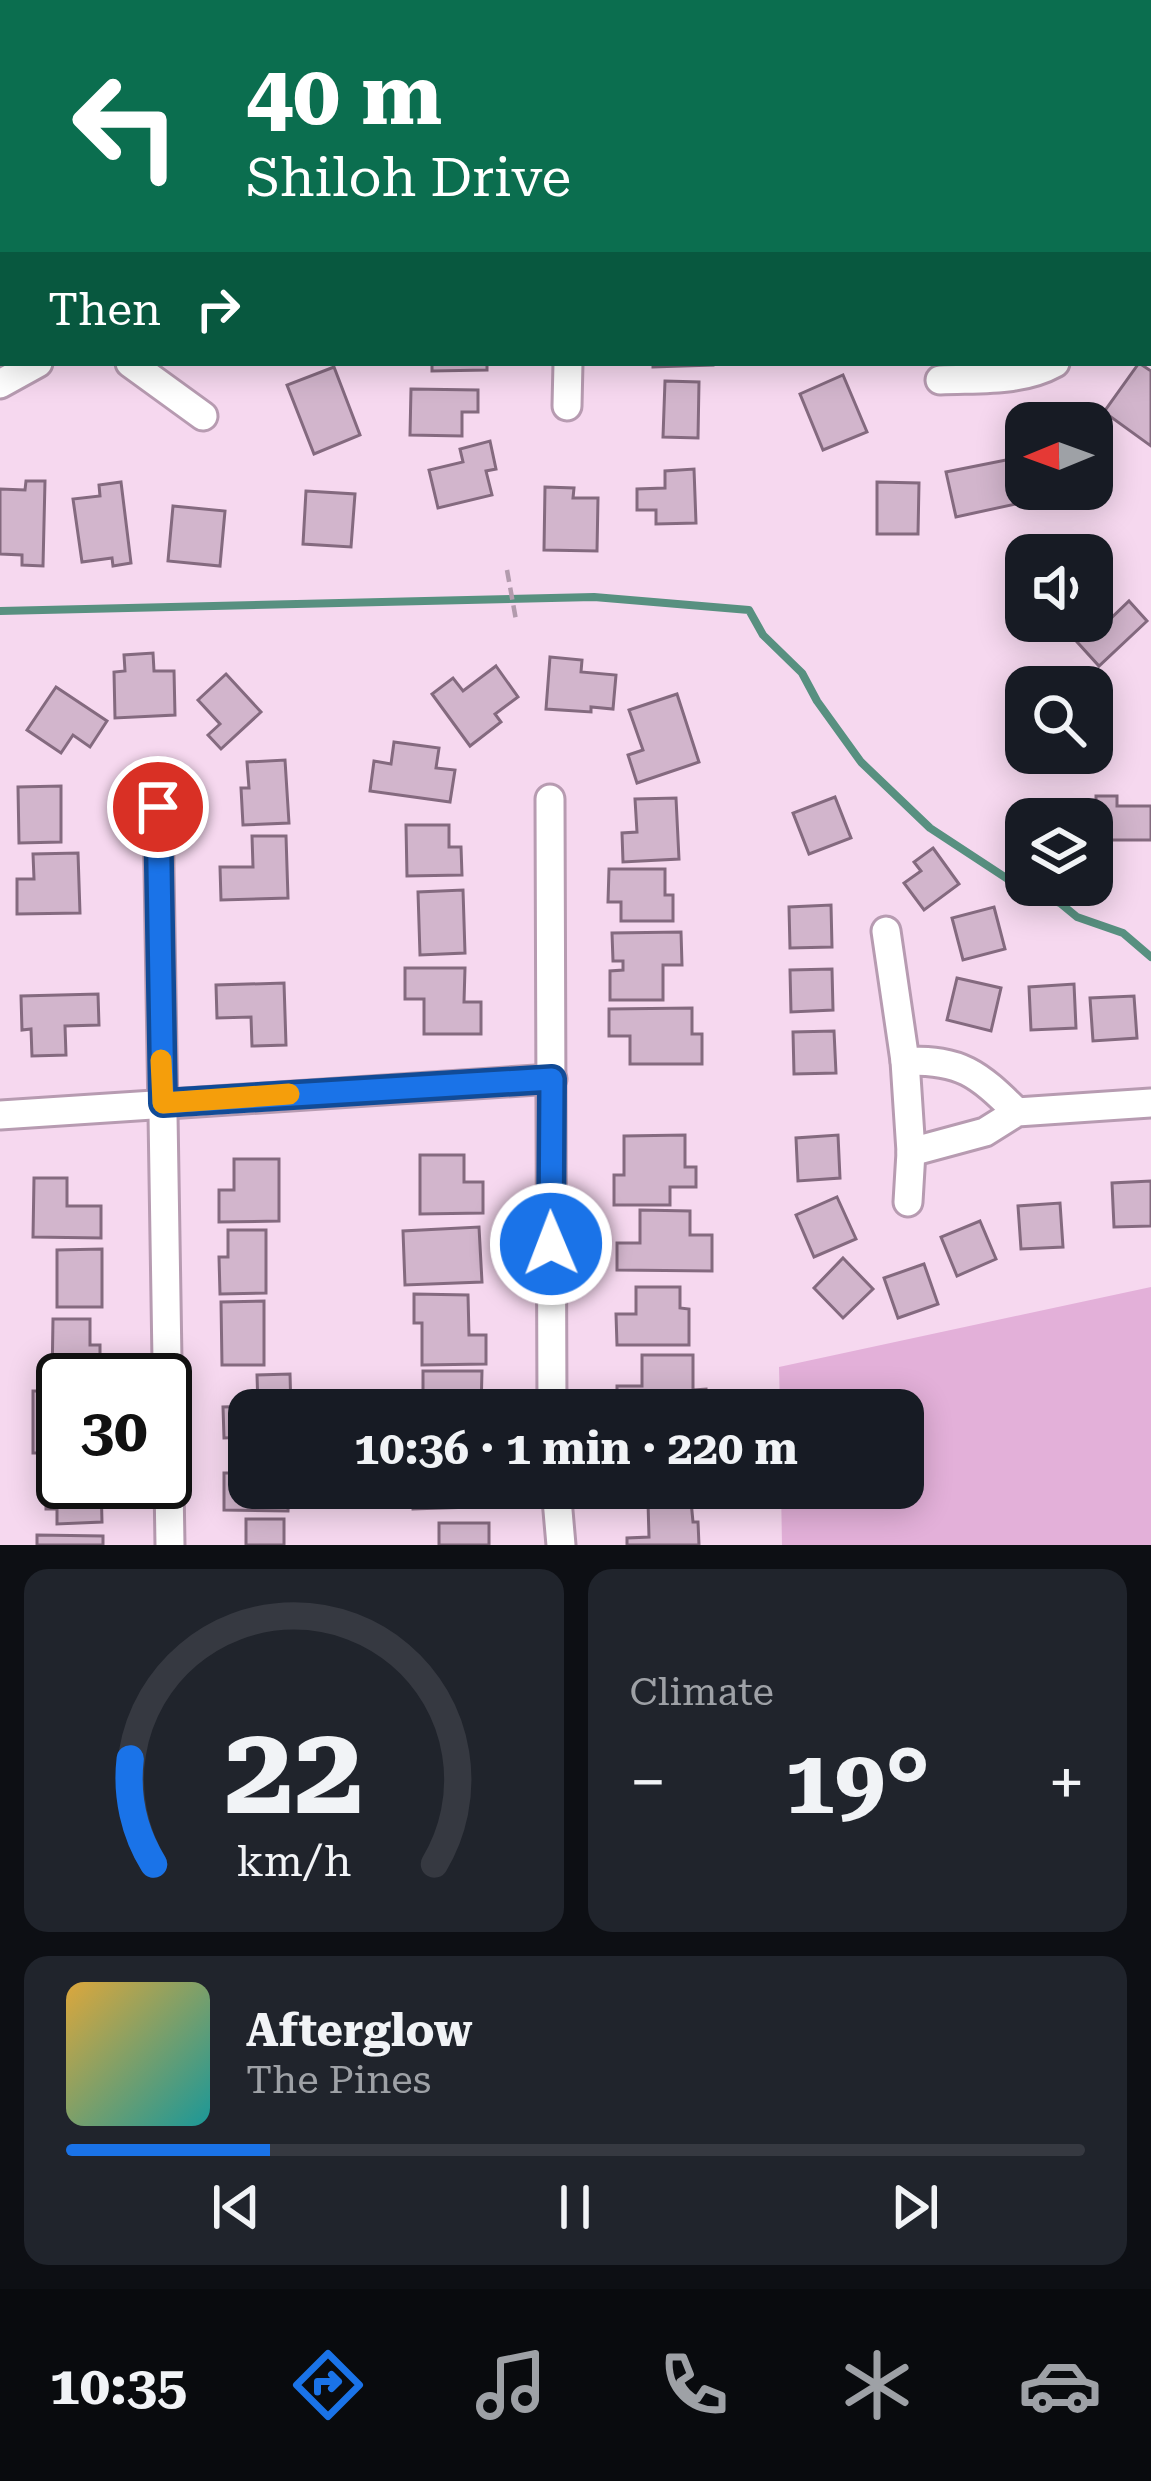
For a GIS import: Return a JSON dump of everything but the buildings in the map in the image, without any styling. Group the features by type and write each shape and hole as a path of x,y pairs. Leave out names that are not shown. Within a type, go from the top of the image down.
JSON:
{"street":[{"path":"0,384 33,366"},
{"path":"134,366 203,416"},
{"path":"568,366 568,406"},
{"path":"940,380 1008,377 1048,366"},
{"path":"550,800 552,1389"},
{"path":"158,807 170,1545"},
{"path":"886,931 905,1061 911,1151 908,1202"},
{"path":"905,1061 942,1061 978,1074 1017,1112"},
{"path":"0,1115 552,1079"},
{"path":"911,1151 986,1132 1017,1112 1151,1103"},
{"path":"558,1509 561,1545"}],"path":[{"path":"507,570 516,620"}],"shaded area":[{"path":"1151,1287 1151,1545 782,1545 781,1509 924,1509 924,1389 780,1389 779,1367"}],"waterway":[{"path":"0,611 594,597 749,610 763,635 802,673 861,762 930,828 1026,891 1123,933 1151,957"}],"slow traffic":[{"path":"161,1060 163,1103 289,1094"}],"route":[{"path":"158,807 163,1103 552,1079 551,1244"}]}
